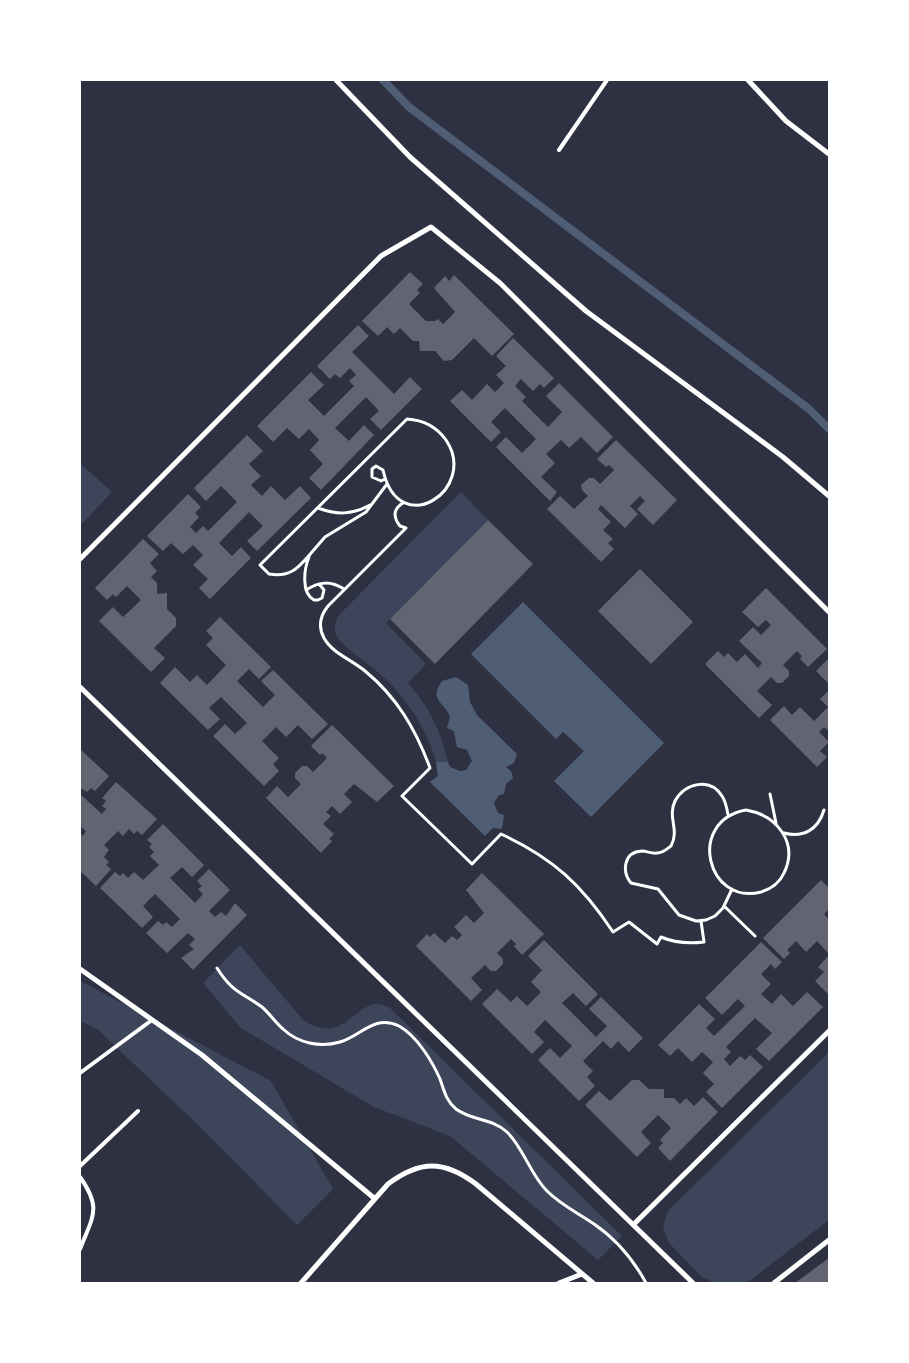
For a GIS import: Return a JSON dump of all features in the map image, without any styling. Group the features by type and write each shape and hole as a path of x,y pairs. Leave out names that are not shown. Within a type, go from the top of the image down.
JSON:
{"street":[{"path":"336,80 410,157 586,311 783,457 829,496"},
{"path":"748,80 786,121 829,154"},
{"path":"80,559 380,256 431,227 500,283 829,612"},
{"path":"80,688 693,1283"},
{"path":"80,969 202,1055 374,1198"},
{"path":"634,1224 829,1031"},
{"path":"301,1283 388,1184 404,1172 422,1166 442,1166 460,1172 593,1283"},
{"path":"774,1283 829,1240"},
{"path":"559,1283 582,1274"}],"lane":[{"path":"559,150 607,80"},
{"path":"80,1073 152,1020"},
{"path":"80,1166 138,1111"},
{"path":"80,1177 95,1204 92,1220 80,1249"}],"path":[{"path":"385,479 381,481 372,477 372,468 380,467 383,470 387,484 403,503 412,506 432,502 448,487 451,477 452,454 448,444 434,427 416,420 407,419 260,566 269,574 285,575 298,568 325,537 354,521 378,498 387,484"},
{"path":"318,508 339,514 350,513 370,505 378,498"},
{"path":"403,503 395,511 394,516 400,526 406,528 344,589 323,613 320,627 322,636 327,644 381,686 411,723 430,768 402,796 472,864 501,834 546,858 584,892 613,932 629,922 657,944 660,937 676,942 704,942 701,921"},
{"path":"312,552 305,570 306,590 310,598 318,600 322,598 324,590 319,584"},
{"path":"306,590 319,584 328,583 344,589"},
{"path":"728,815 723,796 710,786 702,784 686,788 680,793 672,811 676,831 671,846 658,853 642,851 635,853 625,863 626,878 631,884 658,889 679,915 687,920 701,921 715,916 724,906 732,889"},
{"path":"770,794 776,824"},
{"path":"746,810 757,812 776,824 784,833 788,843 789,855 783,876 765,891 754,894 732,889 722,882 715,872 709,848 716,826 728,815 746,810"},
{"path":"784,833 792,835 810,831 816,826 824,810"},
{"path":"724,906 755,936"},
{"path":"217,968 236,991 264,1009 289,1034 309,1043 339,1042 373,1024 385,1023 400,1027 428,1057 444,1091 456,1109 475,1118 491,1122 508,1132 534,1175 548,1191 564,1205 608,1234 624,1250 646,1283"}],"shaded area":[{"path":"80,463 112,492 80,526"},
{"path":"461,492 488,520 386,623 426,664 408,683 428,710 442,740 448,762 436,762 426,735 404,699 373,668 341,642 336,635 335,627 338,616"},
{"path":"523,602 664,743 591,817 554,781 584,751 563,732 556,739 471,654"},
{"path":"456,677 468,685 470,702 477,715 517,754 514,763 506,767 511,771 513,778 506,784 504,794 499,795 494,803 498,813 504,815 502,829 493,828 485,836 430,782 438,776 436,762 448,762 450,767 460,771 466,770 472,761 467,750 457,747 454,731 447,728 450,717 448,712 437,697 438,688 442,681"},
{"path":"240,945 303,1020 319,1027 331,1028 342,1025 368,1006 377,1004 389,1007 622,1236 598,1260 450,1136 374,1107 241,1028 203,983"},
{"path":"80,981 271,1081 333,1189 297,1225 195,1122 97,1029 80,1021"},
{"path":"829,1052 829,1220 748,1282 715,1283 702,1277 668,1242 663,1227 668,1211"}],"building":[{"path":"410,272 423,284 417,290 420,293 409,304 426,321 438,319 443,324 455,312 434,288 445,276 449,281 454,275 514,334 492,356 474,338 452,360 444,361 435,351 420,351 419,341 413,341 400,328 394,334 387,327 378,336 362,321"},
{"path":"358,325 369,336 352,352 394,394 410,377 422,389 381,430 370,419 379,411 366,397 335,428 349,441 364,425 374,435 321,490 309,478 323,464 310,450 319,440 309,429 299,439 287,428 273,442 257,426 311,372 324,385 308,400 324,416 354,386 349,381 356,375 350,368 340,378 335,374 330,379 317,366"},
{"path":"513,338 554,378 544,388 540,384 533,391 521,379 515,386 526,397 522,401 548,427 562,412 546,396 559,383 613,437 597,453 581,437 569,448 561,440 546,454 555,463 541,477 557,492 550,501 496,447 506,437 522,453 536,439 505,408 491,422 501,432 491,442 450,401 462,390 472,400 487,384 495,392 504,383 496,375 506,366 496,356"},
{"path":"247,435 263,451 249,464 261,476 251,485 262,496 271,486 285,500 300,486 311,498 257,551 247,541 263,526 249,512 219,543 232,556 241,547 251,558 210,599 199,588 208,579 193,565 203,555 193,545 183,554 171,543 163,551 147,536 188,494 201,507 195,513 199,517 190,527 196,533 203,526 208,531 237,502 221,486 206,501 194,488"},
{"path":"616,440 677,500 653,525 637,509 645,501 640,496 630,506 638,514 625,528 601,505 598,509 611,522 603,530 613,539 608,543 614,549 601,562 547,509 560,496 574,509 588,496 582,490 581,485 589,478 594,478 600,484 614,470 609,465 606,467 597,459"},
{"path":"488,520 533,564 435,664 390,619"},
{"path":"143,539 159,554 150,563 157,571 151,577 157,583 157,594 167,593 167,609 176,618 176,626 154,648 165,658 151,672 99,621 113,607 123,617 141,600 127,586 116,597 113,594 107,600 95,588"},
{"path":"640,569 693,622 651,664 598,611"},
{"path":"766,588 827,649 808,667 800,659 802,656 797,651 783,665 789,671 789,676 782,683 777,683 771,677 757,691 772,705 759,718 705,664 718,651 724,657 728,653 737,662 745,654 758,668 762,663 739,641 753,627 761,635 771,625 766,620 758,627 742,612"},
{"path":"220,617 271,667 259,679 249,669 237,681 263,707 275,695 261,681 273,670 328,724 312,739 298,725 286,737 276,727 262,741 279,758 273,764 279,771 264,786 213,736 225,724 235,734 247,723 221,697 209,708 220,719 208,730 160,683 175,667 190,682 197,675 207,685 226,665 206,645 213,638 206,631"},
{"path":"829,658 829,684 816,671"},
{"path":"829,690 829,731 824,727 819,732 829,742 820,751 827,757 817,767 770,720 784,706 792,715 800,707 814,721 828,707 820,699"},
{"path":"332,725 394,786 377,802 354,784 344,794 352,802 340,814 332,806 326,812 331,816 323,824 334,834 329,839 332,841 321,853 266,798 277,786 288,797 301,784 295,778 295,773 302,766 307,766 313,772 327,758 322,753 320,755 311,746"},
{"path":"80,749 109,776 95,791 91,788 87,792 82,789 80,791"},
{"path":"116,782 157,819 142,835 137,831 134,834 129,829 123,836 118,831 104,845 109,850 104,857 109,862 106,865 111,869 96,886 80,871 80,833 83,836 86,831 80,826 80,794 102,814 106,809 102,806 106,801 102,798"},
{"path":"163,824 204,865 192,877 182,867 170,878 195,903 203,894 198,889 202,886 197,881 209,869 230,890 209,911 215,917 221,912 226,916 235,903 247,915 193,970 181,958 194,949 189,945 195,939 188,933 167,953 146,933 158,921 163,925 166,922 172,927 180,919 155,894 143,906 153,917 142,928 100,888 115,872 120,876 123,873 128,878 134,872 143,880 159,865 150,856 154,852 149,847 152,844 147,840"},
{"path":"482,873 544,934 522,955 511,939 497,953 503,959 503,964 496,971 491,971 485,965 471,978 482,990 471,1001 416,946 427,934 430,937 434,933 445,943 452,936 457,940 462,935 454,927 466,915 474,923 484,913 466,890"},
{"path":"821,880 829,888 829,909 824,914 829,920 829,954 817,941 806,952 796,941 787,950 790,953 784,959 763,938"},
{"path":"544,940 598,994 586,1006 573,993 562,1003 596,1037 607,1026 589,1009 601,997 643,1038 629,1052 618,1041 611,1049 603,1041 583,1061 593,1071 587,1077 595,1086 579,1101 538,1060 550,1048 560,1058 572,1046 545,1020 534,1032 544,1042 532,1054 482,1004 497,989 511,1002 517,996 527,1006 541,992 531,982 542,970 528,956"},
{"path":"761,942 782,962 775,969 771,964 761,974 771,984 761,994 772,1004 781,994 793,1006 807,992 823,1007 769,1061 756,1049 772,1033 755,1018 726,1047 731,1052 724,1059 730,1066 740,1056 745,1060 750,1055 763,1067 722,1108 706,1092 714,1084 703,1073 713,1062 702,1052 692,1062 678,1048 670,1056 658,1045 699,1004 715,1019 706,1028 714,1036 745,1006 738,999 722,1015 705,998"},
{"path":"829,955 829,995 815,981 824,972 818,967"},
{"path":"632,1080 639,1080 649,1089 664,1089 664,1098 674,1098 680,1104 686,1098 694,1106 703,1097 718,1112 670,1161 658,1148 663,1143 660,1140 671,1128 658,1115 641,1132 651,1143 637,1157 585,1105 599,1091 610,1101"},
{"path":"829,1258 829,1283 795,1283"}],"waterway":[{"path":"383,80 409,107 809,409 829,429"}]}
